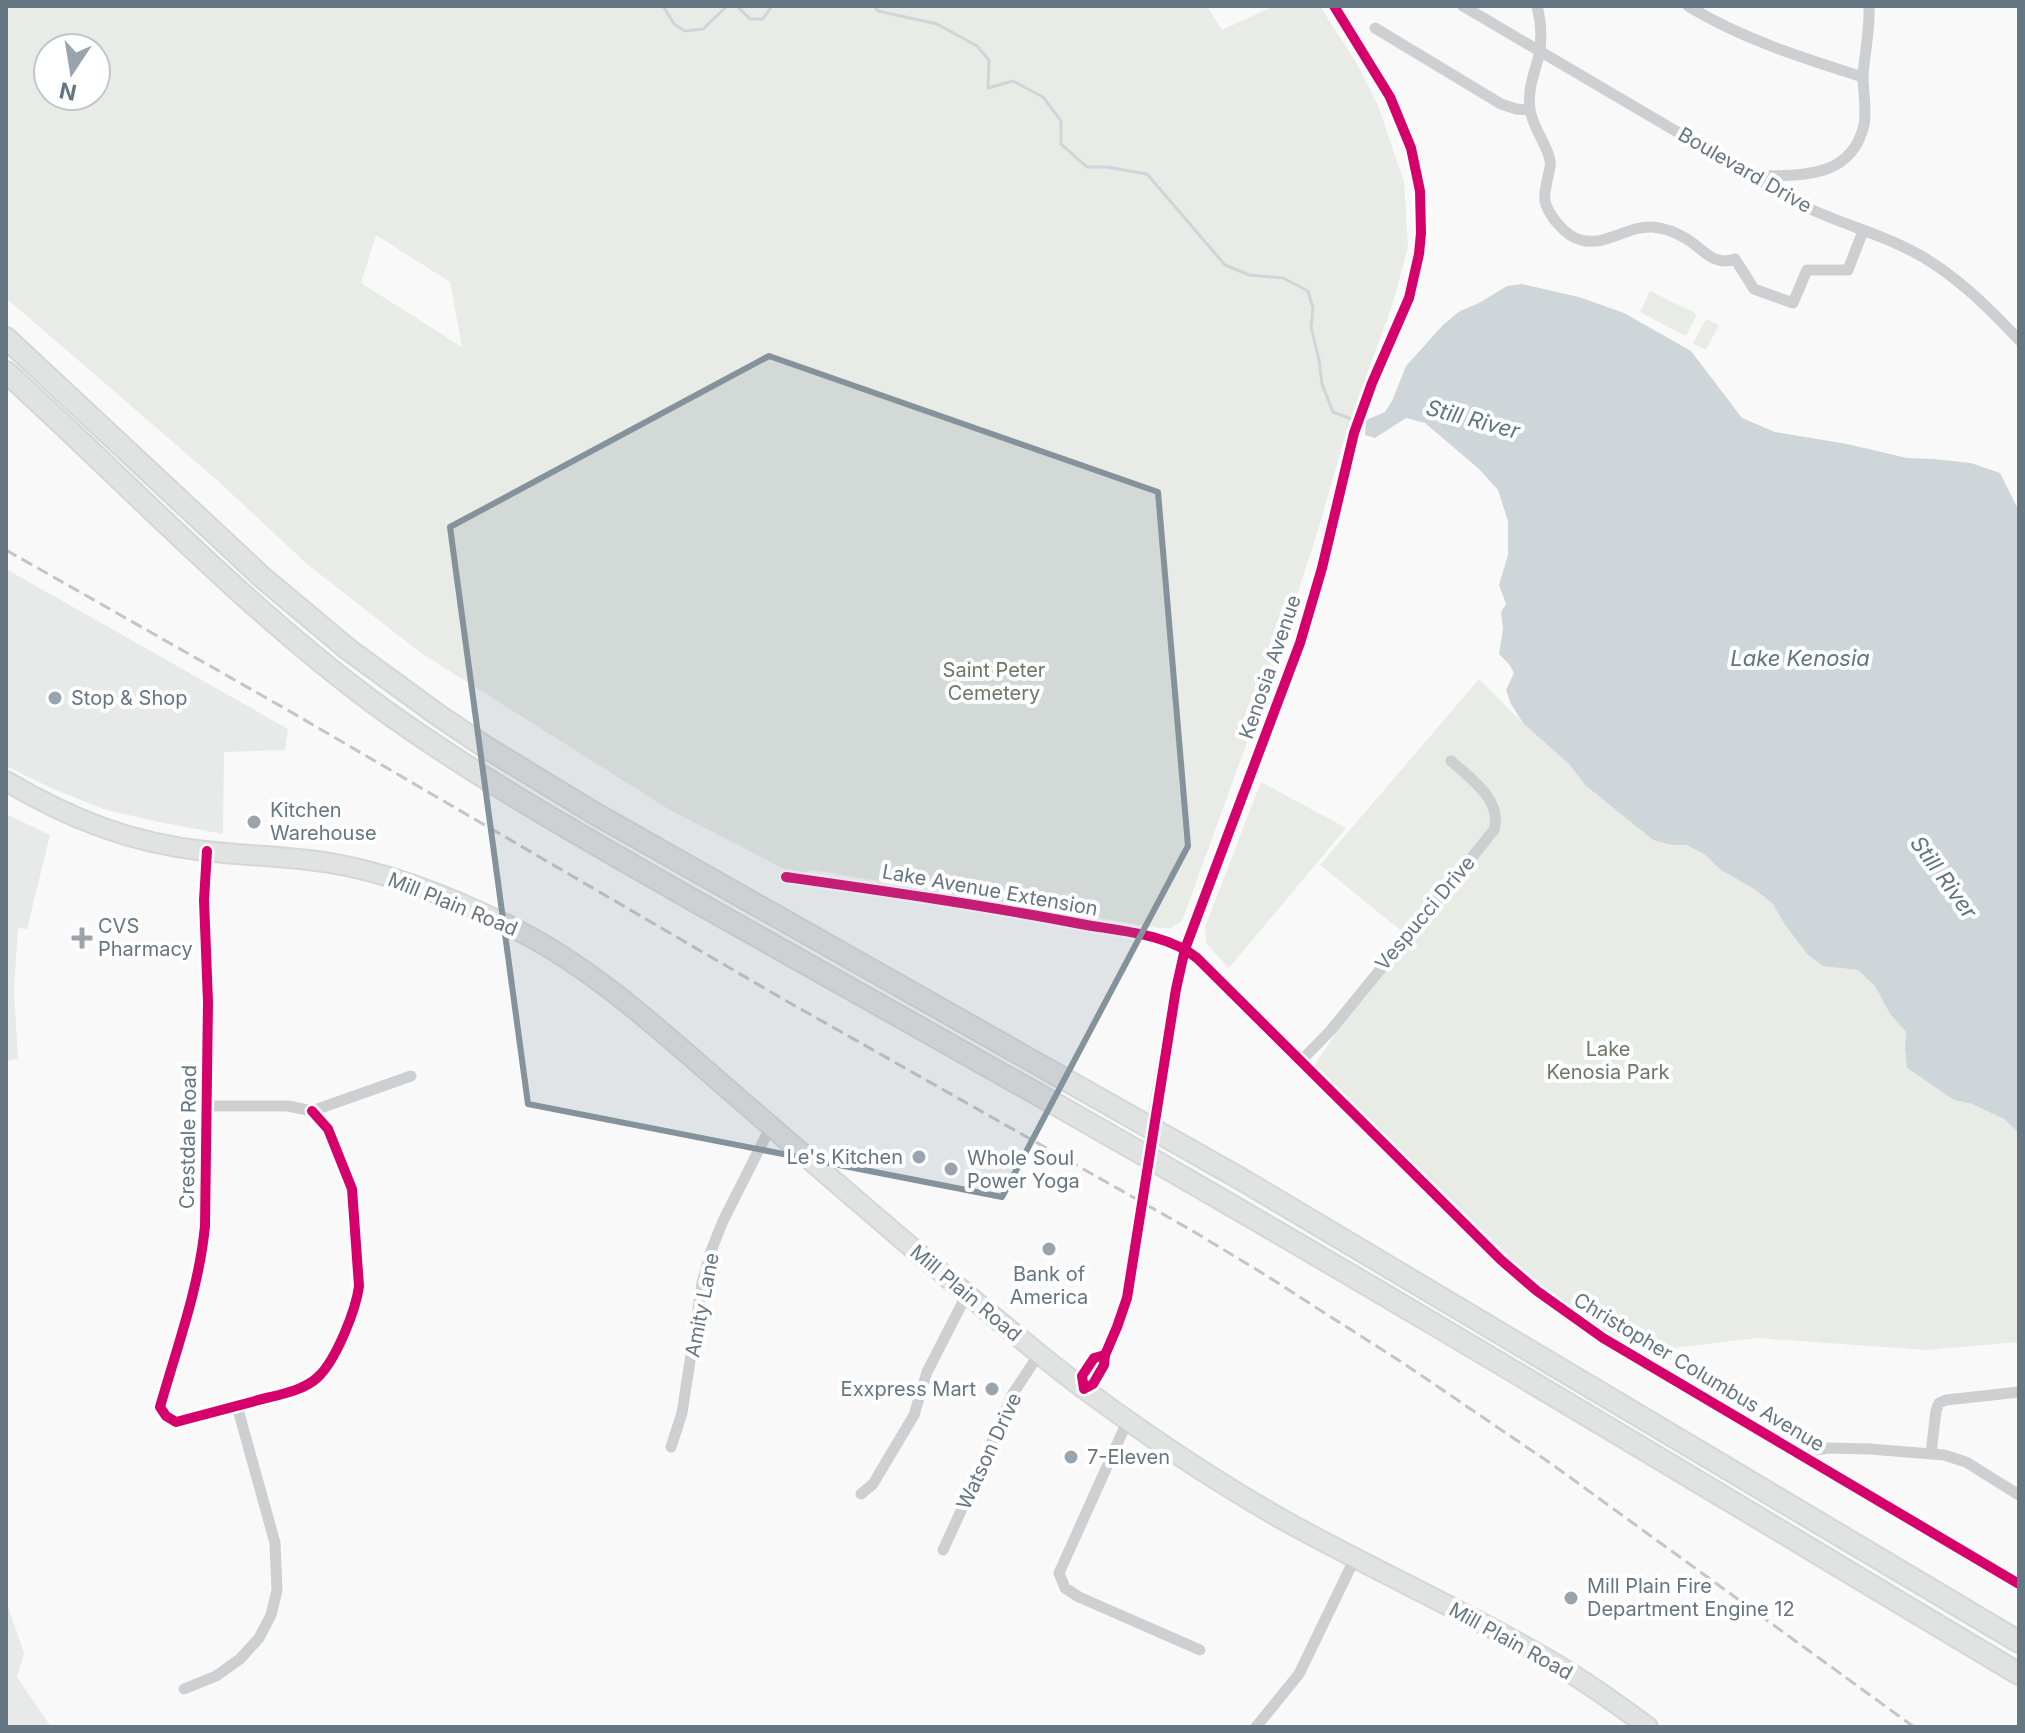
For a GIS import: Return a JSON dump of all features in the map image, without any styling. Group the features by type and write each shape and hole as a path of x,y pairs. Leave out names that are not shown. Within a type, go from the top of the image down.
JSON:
{"highway":[{"path":"6,338 295,606 392,683 484,746 594,813 1241,1179 2019,1642"},
{"path":"6,372 289,636 378,705 470,769 575,833 1316,1255 2019,1674"}],"main road":[{"path":"6,781 52,807 103,829 172,847 207,851"},
{"name":"Mill Plain Road","path":"207,851 298,859 362,869 461,903 562,955 624,1000 967,1294 1084,1389 1235,1492 1543,1656 1648,1727"}],"street":[{"name":"Kenosia Avenue","path":"1084,1389 1093,1384 1104,1365 1127,1298 1185,949 1300,643 1322,568 1354,433 1415,276 1421,233 1420,191 1411,148 1402,123 1374,69 1334,6"},
{"name":"Boulevard Drive","path":"1463,6 1819,214 1911,250 1990,309 2019,340"},
{"path":"1537,6 1540,51 1530,110 1551,161 1544,201 1562,228 1575,238 1582,241 1603,240 1641,227 1664,230 1684,237 1718,261 1735,259 1754,289 1793,303 1807,270 1848,270 1863,231"},
{"path":"1688,6 1750,38 1863,77"},
{"path":"1755,176 1823,172 1852,149 1863,126 1863,77 1869,6"},
{"path":"1375,28 1501,104 1530,110"},
{"name":"Vespucci Drive","path":"1300,1062 1331,1030 1494,830 1495,811 1489,800 1451,761"},
{"name":"Crestdale Road","path":"207,851 204,900 208,1002 205,1226 196,1284 160,1407 166,1416 176,1422 237,1406"},
{"name":"Lake Avenue Extension","path":"786,877 1065,920 1158,939 1185,949"},
{"name":"Christopher Columbus Avenue","path":"1185,949 1531,1286 1603,1338 2019,1584"},
{"path":"206,1106 288,1106 312,1111 411,1076"},
{"path":"184,1689 216,1676 240,1659 259,1638 271,1615 277,1590 275,1543 237,1406 301,1388 319,1377 357,1302 359,1286 352,1189 328,1129 312,1111"},
{"name":"Amity Lane","path":"671,1447 682,1413 702,1283 711,1251 771,1126"},
{"path":"861,1494 873,1484 914,1415 927,1372 967,1294"},
{"name":"Watson Drive","path":"943,1550 1012,1395 1039,1354"},
{"path":"1931,1453 1939,1403 2019,1392"},
{"path":"1128,1420 1059,1573 1065,1588 1079,1597 1200,1650"},
{"path":"1803,1456 1829,1448 1931,1453 1966,1462 2019,1495"},
{"path":"1256,1727 1299,1674 1355,1558"}],"highlighted area":[{"path":"769,356 1158,492 1188,846 1002,1197 528,1104 450,527"}],"shaded area":[{"path":"6,569 288,729 285,750 224,752 223,834 106,810 6,766"},
{"path":"6,814 50,835 27,929 18,928 14,990 18,1059 6,1061"},
{"path":"6,1601 24,1653 17,1677 51,1727 6,1727"}],"green space":[{"name":"Saint Peter Cemetery","path":"6,6 1207,6 1222,30 1274,6 1320,6 1357,64 1378,105 1404,182 1408,247 1392,306 1349,423 1270,679 1182,921 1171,928 813,870 796,875 670,810 421,653 307,564 217,480 6,298","holes":["376,235 450,282 462,347 361,283"]},
{"path":"1650,291 1697,314 1686,336 1640,312"},
{"path":"1706,319 1719,325 1706,350 1693,344"},
{"name":"Lake Kenosia Park","path":"1479,679 1569,764 1585,785 1653,840 1687,845 1704,854 1721,870 1773,904 1808,955 1823,966 1858,970 1875,986 1890,1014 1906,1032 1907,1068 1954,1100 1972,1104 2004,1119 2019,1133 2019,1342 1926,1350 1757,1338 1647,1351 1585,1321 1513,1274 1311,1070 1404,933 1320,865"},
{"path":"1261,782 1346,828 1229,968 1206,943 1205,927"}],"water":[{"name":"Lake Kenosia","path":"1522,284 1579,297 1624,313 1691,351 1742,418 1775,432 1907,458 1971,463 2000,473 2019,511 2019,1133 2004,1119 1972,1104 1954,1100 1907,1068 1906,1032 1890,1014 1875,986 1858,970 1823,966 1808,955 1773,904 1721,870 1704,854 1687,845 1653,840 1585,785 1569,764 1523,723 1511,704 1506,690 1514,673 1499,654 1503,629 1501,612 1506,604 1499,585 1508,555 1508,521 1498,490 1479,469 1425,423 1406,418 1375,438 1365,435 1366,420 1385,412 1406,366 1443,325 1460,311 1507,286"}],"waterway":[{"name":"Still River","path":"663,6 674,24 685,31 703,29 727,6"},
{"name":"Still River","path":"737,6 750,19 763,19 772,6"},
{"name":"Still River","path":"874,6 878,11 937,24 977,46 989,60 988,88 1013,81 1043,97 1061,121 1061,144 1087,167 1147,174 1225,265 1249,275 1283,278 1308,291 1313,308 1311,327 1322,384 1333,412 1354,420"}],"railway":[{"path":"6,550 1259,1271 1403,1363 1553,1465 1914,1727"}],"cycle path":[{"path":"1105,1355 1094,1358 1082,1376 1084,1389 1093,1384 1104,1365 1127,1298 1185,949 1300,643 1322,568 1354,433 1409,298 1419,254 1420,191 1411,148 1390,97 1334,6"},
{"path":"207,851 204,900 208,1002 205,1226 193,1295 160,1407 166,1416 176,1422 297,1390 312,1382 325,1369 344,1334 359,1286 352,1189 328,1129 312,1111"},
{"path":"786,877 1126,931 1157,938 1185,950 1197,958 1501,1260 1537,1291 1603,1338 2019,1584"}],"place":[{"name":"Stop & Shop","path":"55,698"},
{"name":"Kitchen Warehouse","path":"254,822"},
{"name":"CVS Pharmacy","path":"82,938"},
{"name":"Le's Kitchen","path":"919,1157"},
{"name":"Whole Soul Power Yoga","path":"951,1169"},
{"name":"Bank of America","path":"1049,1249"},
{"name":"Exxpress Mart","path":"992,1389"},
{"name":"7-Eleven","path":"1071,1457"},
{"name":"Mill Plain Fire Department Engine 12","path":"1571,1598"}]}
